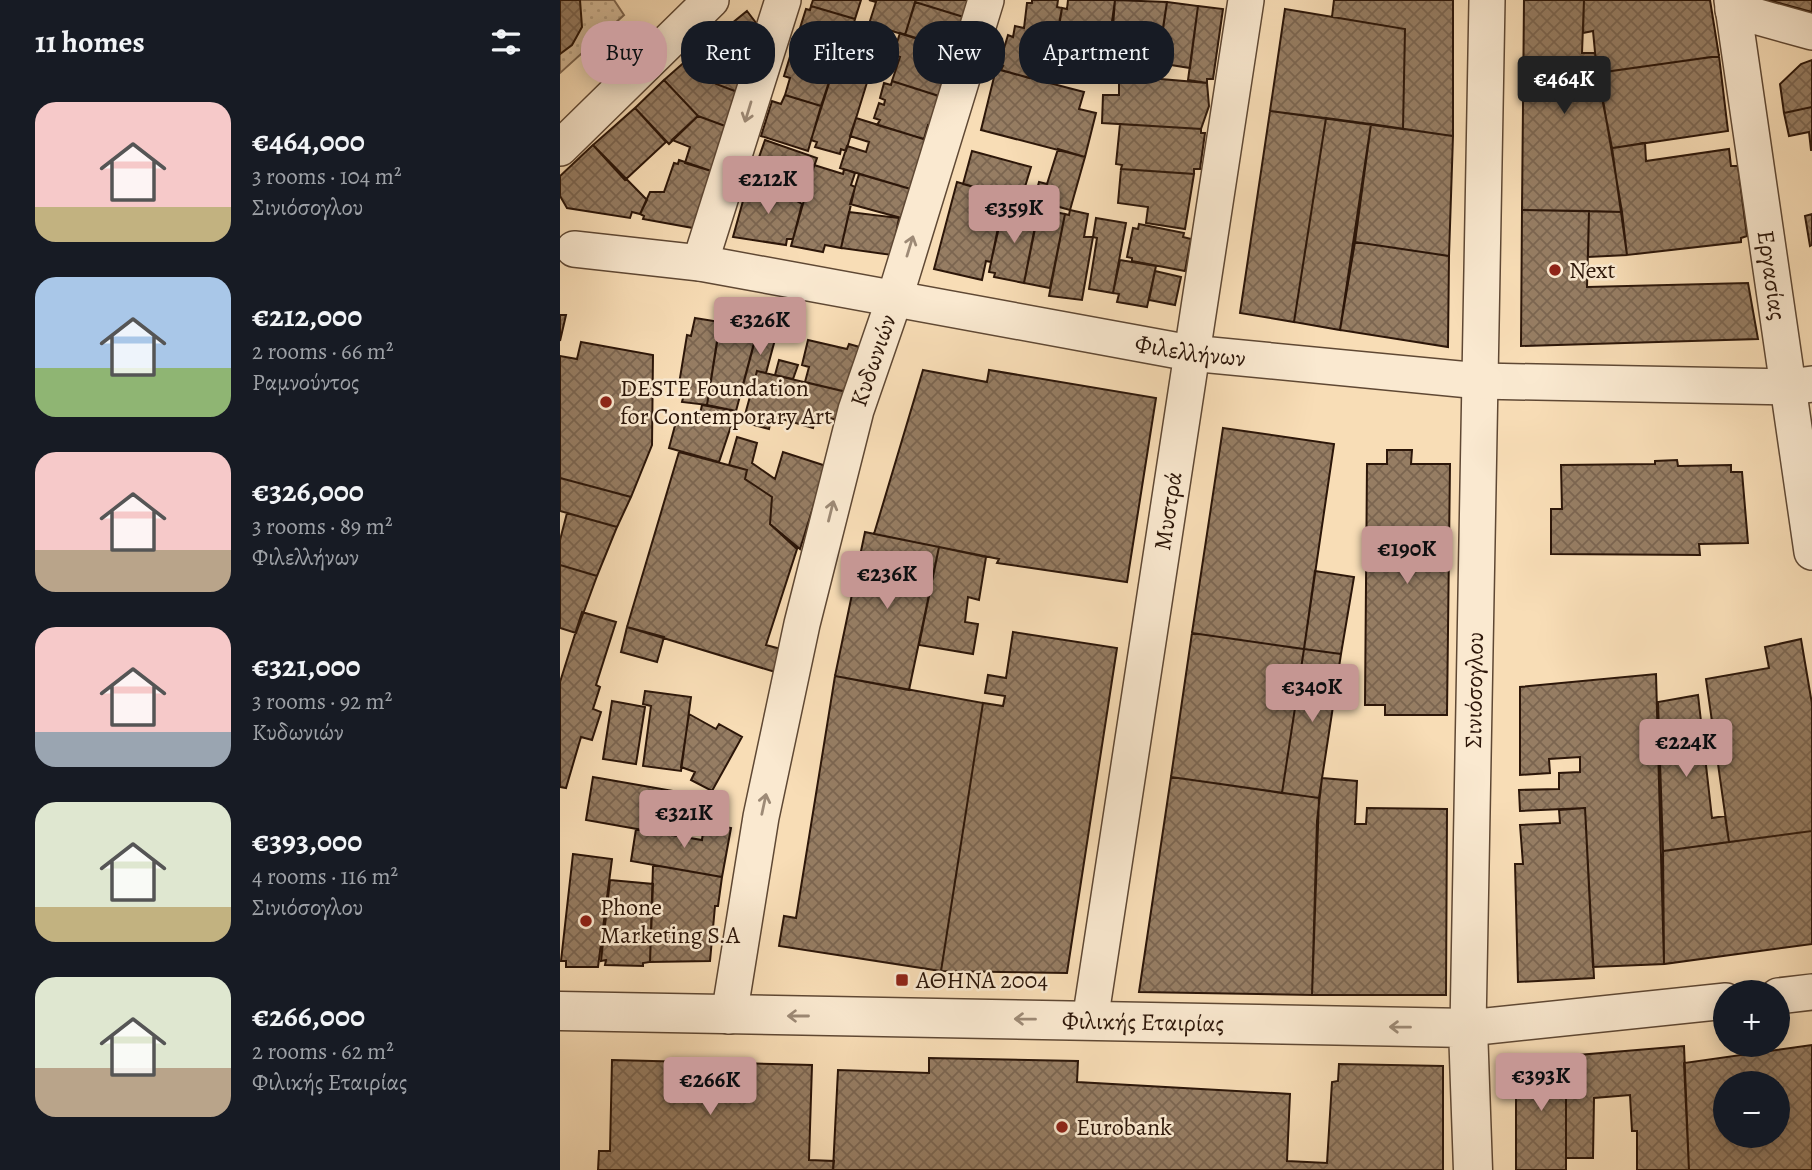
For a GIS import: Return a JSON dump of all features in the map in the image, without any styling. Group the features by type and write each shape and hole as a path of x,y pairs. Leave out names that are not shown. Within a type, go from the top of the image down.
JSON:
{"street":[{"path":"560,148 711,0"},
{"path":"700,263 783,0"},
{"name":"Κυδωνιών","path":"729,1016 761,817 802,624 856,410 895,297 986,0"},
{"name":"Μυστρά","path":"1090,1021 1246,0"},
{"name":"Σινιόσογλου","path":"1473,1170 1468,1028 1488,0"},
{"path":"1733,5 1812,32"},
{"name":"Εργασίας","path":"1733,5 1800,386 1812,552"},
{"name":"Φιλελλήνων","path":"574,249 700,263 1190,353 1480,381 1800,386"},
{"path":"1790,995 1812,992"},
{"name":"Φιλικής Εταιρίας","path":"560,1011 1468,1028 1713,1002"}],"shaded area":[{"path":"560,0 614,0 624,15 617,21 581,21 581,54 560,73"}],"building":[{"path":"560,0 580,0 581,29 572,45 560,54"},
{"path":"813,0 861,0 855,19 811,6"},
{"path":"869,0 916,0 905,35 899,33 899,21 870,21 876,2"},
{"path":"976,0 970,19 915,2"},
{"path":"1032,0 1058,0 1057,7 1062,8 1060,21 1025,21 1027,3 1032,3"},
{"path":"1068,0 1115,0 1112,21 1060,21 1062,8 1067,9"},
{"path":"1115,0 1167,2 1164,21 1113,21"},
{"path":"1334,0 1453,0 1453,136 1403,129 1405,29 1332,17"},
{"path":"1524,0 1584,0 1582,53 1595,53 1622,212 1522,210"},
{"path":"1584,0 1710,0 1719,56 1597,73 1593,31 1583,33"},
{"path":"1768,0 1812,0 1812,12"},
{"path":"915,2 970,19 913,21 913,37 905,35"},
{"path":"1167,2 1198,6 1190,68 1174,66 1174,21 1164,21"},
{"path":"811,6 855,19 802,21 806,9 810,10"},
{"path":"1198,6 1223,9 1213,79 1207,79 1207,83 1188,80"},
{"path":"1285,9 1405,29 1403,129 1270,111"},
{"path":"747,11 755,21 735,21"},
{"path":"1015,26 1019,27 1019,75 1005,71 1005,45 1008,35 1013,37"},
{"path":"900,33 913,37 913,84 950,84 945,98 899,83"},
{"path":"1719,56 1728,131 1612,148 1597,73"},
{"path":"789,60 789,78 784,76"},
{"path":"1812,60 1812,107 1784,113 1780,84 1801,64"},
{"path":"681,65 681,84 716,84 748,96 736,130 698,116 667,83 667,77"},
{"path":"1005,71 1019,75 1019,84 1053,84 1084,92 1079,109 1096,113 1085,157 981,130 992,84 1005,84"},
{"path":"1174,80 1207,83 1209,106 1201,129 1102,123 1103,95 1119,95 1119,84 1174,84"},
{"path":"789,81 789,84 828,84 821,106 785,95"},
{"path":"667,83 698,116 669,144 635,108 660,84"},
{"path":"899,83 945,98 936,127 928,125 924,139 877,125 880,120 874,118 879,103 884,105 885,100 880,98 884,84"},
{"path":"716,84 752,84 748,96"},
{"path":"829,84 867,84 846,151 841,149 840,154 815,147 817,142 811,140"},
{"path":"785,95 821,106 808,151 761,136 772,101 781,104"},
{"path":"1812,107 1811,150 1809,132 1789,136 1784,113"},
{"path":"635,108 666,142 625,180 593,145"},
{"path":"1270,111 1326,118 1294,322 1240,313"},
{"path":"698,116 736,130 721,174 685,163 690,147 672,140"},
{"path":"856,118 933,142 914,190 840,168 847,146 866,152 869,142 850,136"},
{"path":"1326,118 1371,124 1340,330 1294,322"},
{"path":"1120,124 1201,129 1201,133 1205,133 1200,169 1194,169 1194,174 1121,169 1122,165 1116,164"},
{"path":"1371,124 1453,136 1449,256 1355,242"},
{"path":"765,140 817,158 807,186 797,182 793,193 749,186"},
{"path":"1645,143 1646,161 1729,149 1731,166 1738,166 1747,236 1741,238 1741,242 1627,255 1612,148"},
{"path":"593,145 647,200 640,214 632,212 630,218 567,208 560,196 560,176"},
{"path":"1058,149 1085,157 1070,210 1034,200 1039,182 1047,184"},
{"path":"972,151 1031,167 1021,200 963,184"},
{"path":"679,160 717,173 704,230 643,219 644,216 640,214 650,192 664,192 674,163 678,164"},
{"path":"814,165 843,174 844,169 855,173 851,185 855,187 841,248 825,245 823,252 791,246"},
{"path":"1121,169 1194,174 1185,229 1146,223 1148,207 1118,203"},
{"path":"859,174 914,190 905,219 850,204"},
{"path":"957,182 998,194 991,225 999,227 991,262 986,261 982,280 934,269"},
{"path":"752,186 800,195 797,201 802,204 793,239 787,239 786,245 733,237 746,190 751,192"},
{"path":"1017,208 1038,211 1024,283 994,277 995,273 989,272 999,223 1002,223 1005,212 1016,214"},
{"path":"1070,210 1088,214 1084,237 1093,237 1082,300 1049,296 1065,214 1069,215"},
{"name":"Next","path":"1522,210 1589,211 1587,287 1748,283 1758,339 1521,346"},
{"path":"1050,211 1065,214 1050,288 1024,283 1037,219 1048,221"},
{"path":"1589,211 1622,212 1627,255 1588,257"},
{"path":"849,212 899,218 892,255 841,248"},
{"path":"1812,214 1812,245 1810,246 1805,216"},
{"path":"1096,218 1126,223 1113,293 1089,289 1097,238 1093,237"},
{"path":"1139,224 1184,233 1183,237 1191,239 1185,271 1132,261 1132,258 1127,257 1133,228 1138,229"},
{"path":"1355,242 1449,256 1448,347 1340,330"},
{"path":"1120,260 1156,266 1147,307 1117,302 1119,294 1113,293"},
{"path":"1155,271 1181,277 1175,305 1149,300"},
{"name":"DESTE Foundation for Contemporary Art","path":"560,315 566,315 560,341"},
{"path":"695,318 720,322 707,405 682,402 686,386 679,384 687,335 691,336"},
{"path":"721,318 759,324 736,411 707,405"},
{"path":"758,329 777,332 766,373 757,371 752,391 742,389"},
{"path":"808,340 847,349 849,344 863,348 851,393 805,382 809,367 802,365"},
{"name":"DESTE Foundation for Contemporary Art","path":"581,342 653,355 652,445 631,497 560,478 560,356 577,359"},
{"path":"779,360 798,365 793,379 775,375"},
{"path":"923,370 987,382 989,370 1156,398 1127,582 997,563 999,559 874,534"},
{"path":"757,371 851,393 841,421 817,415 813,428 772,416 769,429 743,422"},
{"path":"702,405 736,411 719,462 669,448 677,418 698,423"},
{"path":"1223,428 1334,444 1304,649 1192,633"},
{"path":"737,437 757,443 752,463 775,479 783,452 826,466 800,549 770,524 772,497 745,479 747,470 729,465"},
{"path":"1387,450 1412,450 1411,464 1450,464 1447,715 1385,715 1385,705 1365,705 1367,464 1387,464"},
{"path":"679,452 747,470 745,479 772,497 770,524 797,549 766,645 792,652 785,675 627,627"},
{"path":"1677,460 1678,466 1731,465 1731,472 1742,472 1748,543 1699,544 1700,555 1551,554 1551,509 1562,509 1561,465 1655,464 1655,461"},
{"path":"560,478 631,497 617,527 560,511"},
{"path":"567,513 617,527 597,576 560,565 560,540"},
{"path":"865,532 939,547 909,690 835,676"},
{"path":"939,547 986,557 979,600 968,597 965,622 978,624 973,654 919,645"},
{"path":"560,565 597,576 576,633 560,628"},
{"path":"1315,571 1354,577 1341,654 1304,649"},
{"path":"582,612 616,622 596,685 600,687 593,709 601,712 592,740 581,737 566,788 560,787 560,682"},
{"path":"627,627 664,637 657,662 621,652"},
{"path":"1013,632 1117,648 1067,973 941,971 983,703 1003,706 1005,696 985,693 988,675 1006,678"},
{"path":"1192,633 1304,649 1282,793 1171,777"},
{"path":"1801,639 1812,704 1812,831 1729,842 1706,679 1769,668 1765,647"},
{"path":"1304,649 1341,654 1319,798 1282,793"},
{"path":"1656,674 1664,964 1593,967 1585,808 1520,811 1519,790 1559,789 1559,773 1580,772 1580,757 1549,759 1550,773 1520,775 1520,687"},
{"path":"835,676 983,703 941,971 779,946 784,916 796,918"},
{"path":"645,691 691,697 681,771 643,766 651,706 643,704"},
{"path":"1698,695 1712,818 1725,816 1729,842 1663,851 1658,702"},
{"path":"612,701 645,707 636,764 603,759"},
{"path":"689,714 716,729 719,724 742,737 712,791 691,780 695,772 681,767"},
{"path":"593,777 679,792 671,835 586,820"},
{"path":"1171,777 1319,798 1312,995 1139,992"},
{"path":"1322,778 1357,781 1355,824 1366,824 1367,808 1447,809 1446,995 1312,995 1317,821"},
{"path":"1585,808 1594,978 1518,982 1515,864 1523,864 1520,825 1560,823 1559,810"},
{"path":"704,823 731,828 722,877 631,861 636,829 702,840"},
{"path":"1812,831 1812,944 1664,964 1663,851"},
{"name":"Phone Marketing S.A","path":"573,854 612,859 598,967 566,967 566,961 561,961"},
{"path":"653,865 722,877 718,906 715,906 710,961 650,962"},
{"path":"610,880 653,884 650,962 643,963 643,966 605,965 606,960 601,961"},
{"path":"1812,1045 1812,1170 1689,1170 1684,1063 1727,1057 1790,1057 1790,1048"},
{"path":"1684,1046 1689,1170 1637,1170 1637,1131 1632,1131 1630,1095 1594,1098 1593,1158 1566,1158 1566,1056"},
{"path":"1516,1056 1566,1056 1566,1170 1516,1170"},
{"name":"Eurobank","path":"929,1058 1078,1061 1077,1082 1290,1094 1287,1161 1327,1163 1332,1082 1338,1081 1339,1064 1443,1066 1443,1170 833,1170 838,1070 929,1073"},
{"path":"612,1060 812,1065 809,1160 834,1161 833,1170 598,1170 599,1151 610,1151"}],"place":[{"name":"Next","path":"1555,270"},
{"name":"DESTE Foundation for Contemporary Art","path":"606,402"},
{"name":"Phone Marketing S.A","path":"586,921"},
{"name":"ΑΘΗΝΑ 2004","path":"902,980"},
{"name":"Eurobank","path":"1062,1127"}]}
